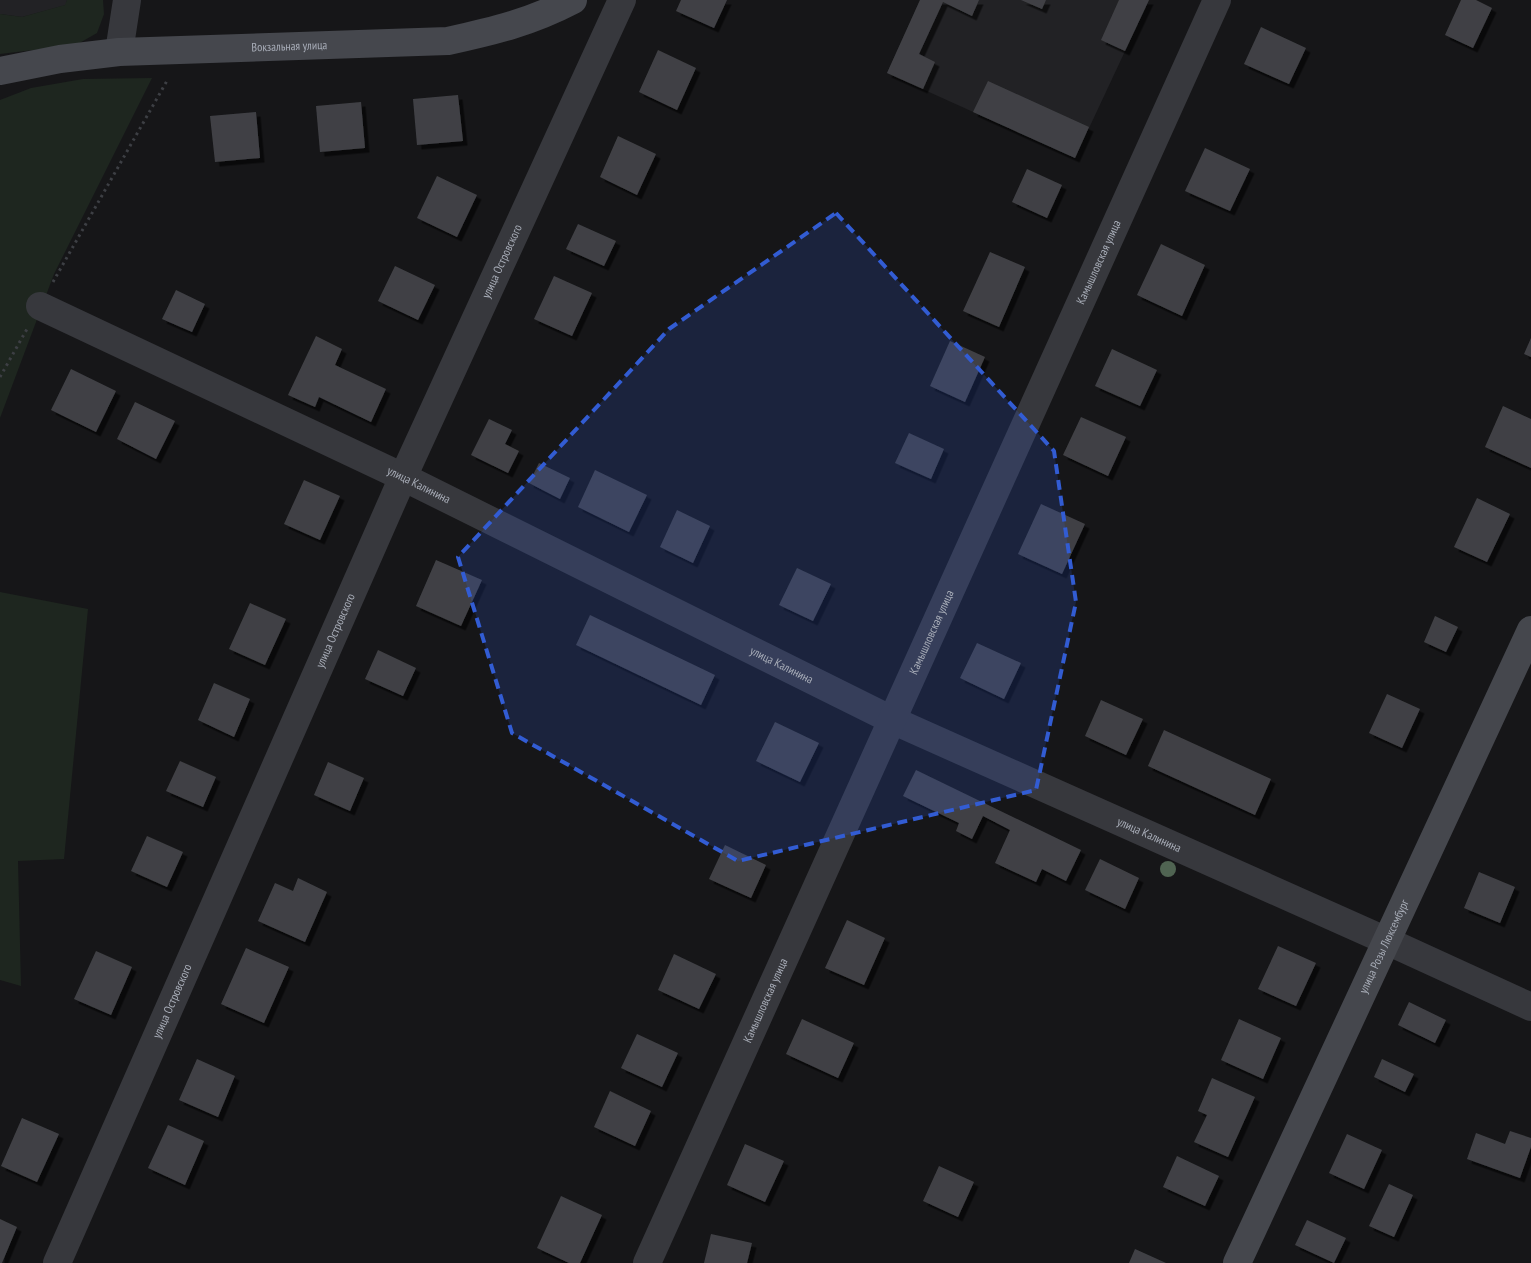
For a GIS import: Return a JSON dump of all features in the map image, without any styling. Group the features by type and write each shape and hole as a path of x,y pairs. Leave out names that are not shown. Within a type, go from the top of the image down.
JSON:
{"street":[{"path":"119,52 126,0"},
{"name":"Вокзальная улица","path":"0,71 60,58 119,52 448,41 501,30 552,11 573,0"},
{"name":"улица Островского","path":"57,1263 403,477 622,0"},
{"name":"Камышловская улица","path":"647,1263 1217,0"},
{"name":"улица Калинина","path":"40,306 403,477 892,720 1531,1007"},
{"name":"улица Розы Люксембург","path":"1237,1263 1531,630"}],"path":[{"path":"0,377 184,50"}],"highlighted area":[{"path":"836,213 1054,451 1076,602 1036,790 738,861 512,733 458,557 669,329"}],"shaded area":[{"path":"0,0 67,0 66,5 22,17 0,14"},
{"path":"67,0 103,0 104,14 97,33 76,45 0,54 0,14 22,17 65,5"},
{"path":"920,0 1149,0 1075,158 887,73"},
{"path":"152,78 54,274 0,418 0,100 31,88 83,79"},
{"path":"0,592 88,609 64,859 18,861 21,986 0,980"}],"building":[{"path":"681,0 727,0 714,28 676,11"},
{"path":"920,0 979,0 972,16 943,2 919,54 935,62 923,89 887,73"},
{"path":"1021,0 1046,0 1042,9"},
{"path":"1119,0 1149,0 1125,51 1101,40"},
{"path":"1461,0 1476,0 1492,8 1473,48 1445,35"},
{"path":"1261,27 1306,48 1289,84 1244,64"},
{"path":"658,50 696,68 677,110 639,92"},
{"path":"988,81 1089,127 1075,158 973,112"},
{"path":"458,95 463,141 417,145 413,99"},
{"path":"361,102 365,148 320,152 316,106"},
{"path":"256,112 260,158 215,162 210,116"},
{"path":"618,136 656,154 637,195 600,177"},
{"path":"1205,148 1250,169 1230,211 1185,191"},
{"path":"1027,169 1062,185 1047,218 1012,202"},
{"path":"437,176 477,195 457,237 417,218"},
{"path":"578,224 616,241 604,266 566,249"},
{"path":"1161,244 1205,265 1182,316 1137,295"},
{"path":"990,252 1025,267 999,327 963,311"},
{"path":"395,266 435,285 418,320 378,301"},
{"path":"554,276 592,293 572,336 534,319"},
{"path":"176,290 205,304 192,332 162,319"},
{"path":"316,336 342,349 335,365 386,389 371,422 319,397 315,407 288,395"},
{"path":"1531,338 1531,357 1524,354"},
{"path":"950,341 985,357 965,402 930,386"},
{"path":"1112,349 1157,370 1140,406 1095,386"},
{"path":"71,369 116,391 96,432 51,410"},
{"path":"135,402 175,421 156,459 117,439"},
{"path":"1503,406 1531,419 1531,468 1485,447"},
{"path":"1081,417 1126,437 1108,476 1063,455"},
{"path":"489,419 512,430 505,444 519,451 508,473 471,455"},
{"path":"909,433 944,449 931,479 895,463"},
{"path":"539,463 570,478 560,499 529,483"},
{"path":"595,470 647,495 629,532 578,507"},
{"path":"304,480 340,496 320,540 284,524"},
{"path":"1477,498 1510,514 1487,562 1454,547"},
{"path":"1041,504 1085,524 1062,574 1018,554"},
{"path":"677,510 710,526 693,563 660,547"},
{"path":"436,560 482,580 461,626 416,606"},
{"path":"797,568 831,584 813,621 779,605"},
{"path":"250,603 286,619 265,665 229,649"},
{"path":"590,615 715,675 701,705 576,645"},
{"path":"1435,616 1458,627 1446,652 1424,642"},
{"path":"977,643 1021,663 1004,699 960,678"},
{"path":"378,650 416,668 403,696 365,679"},
{"path":"214,683 250,699 234,737 198,720"},
{"path":"1387,694 1420,709 1402,748 1369,733"},
{"path":"1101,700 1143,719 1126,755 1085,736"},
{"path":"775,722 819,743 800,782 756,761"},
{"path":"1164,730 1271,779 1255,815 1148,766"},
{"path":"180,761 216,777 203,807 166,791"},
{"path":"328,762 364,778 350,811 314,795"},
{"path":"916,770 1081,850 1066,881 1042,869 1036,882 995,863 1010,830 983,816 972,839 956,831 959,823 903,796"},
{"path":"147,836 183,852 167,887 131,871"},
{"path":"725,845 766,865 751,898 709,879"},
{"path":"1100,859 1139,878 1125,909 1085,890"},
{"path":"1479,872 1515,887 1500,923 1464,908"},
{"path":"298,878 327,892 305,942 258,921 275,883 293,891"},
{"path":"847,920 885,938 864,985 825,968"},
{"path":"1278,946 1316,963 1296,1006 1258,989"},
{"path":"246,948 289,967 264,1023 221,1004"},
{"path":"96,951 132,967 111,1015 74,999"},
{"path":"674,954 716,974 699,1009 658,990"},
{"path":"1409,1002 1446,1020 1435,1043 1398,1025"},
{"path":"802,1019 854,1043 838,1078 786,1054"},
{"path":"1239,1019 1281,1038 1263,1079 1221,1060"},
{"path":"637,1034 678,1053 662,1087 621,1068"},
{"path":"197,1059 235,1076 218,1117 179,1100"},
{"path":"1382,1059 1414,1074 1405,1092 1374,1077"},
{"path":"1212,1078 1255,1097 1228,1157 1194,1142 1207,1115 1198,1111"},
{"path":"610,1091 651,1111 635,1146 594,1127"},
{"path":"22,1118 59,1134 37,1182 1,1166"},
{"path":"168,1125 204,1141 185,1185 148,1168"},
{"path":"1510,1131 1531,1138 1531,1147 1520,1178 1467,1159 1476,1133 1505,1144"},
{"path":"1347,1134 1382,1150 1364,1189 1329,1173"},
{"path":"745,1144 784,1161 765,1202 727,1185"},
{"path":"1177,1156 1219,1176 1205,1206 1163,1187"},
{"path":"939,1166 974,1182 958,1217 923,1201"},
{"path":"1389,1184 1413,1195 1394,1237 1369,1226"},
{"path":"561,1196 602,1215 580,1263 569,1263 537,1248"},
{"path":"0,1219 17,1227 2,1263 0,1263"},
{"path":"1307,1220 1346,1238 1334,1263 1295,1245"},
{"path":"711,1234 752,1243 747,1263 704,1263"},
{"path":"1135,1249 1166,1263 1129,1263"}]}
